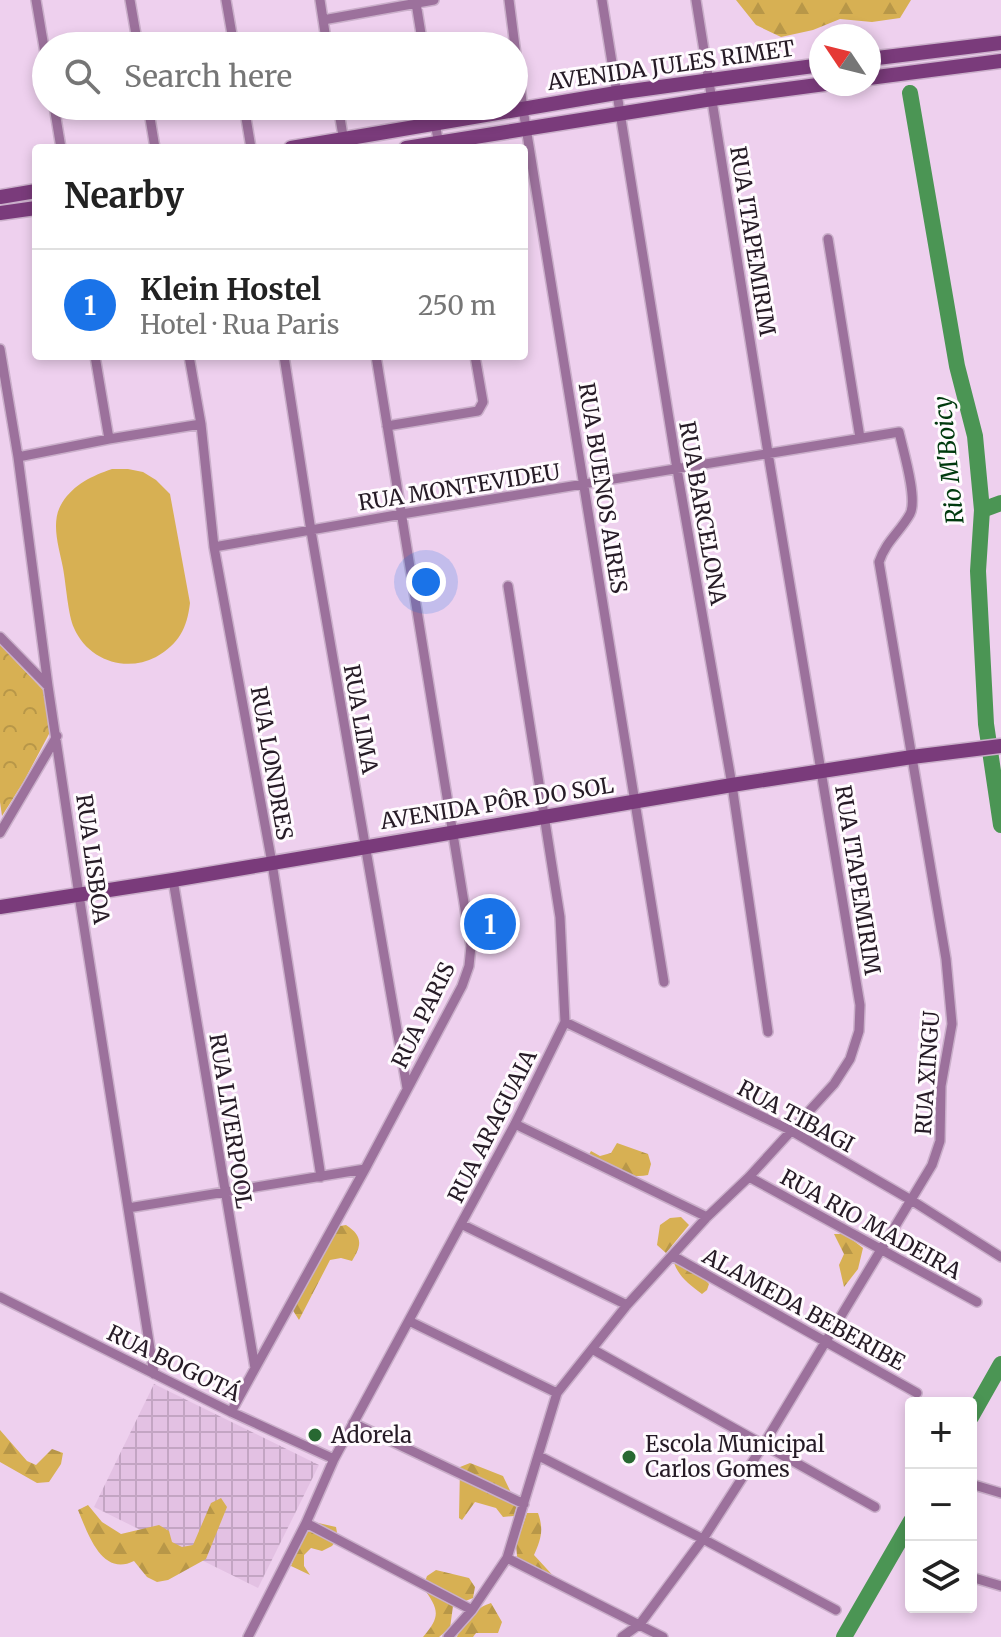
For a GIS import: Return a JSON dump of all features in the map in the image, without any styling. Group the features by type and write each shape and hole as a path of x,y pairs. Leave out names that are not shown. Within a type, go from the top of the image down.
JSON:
{"main road":[{"path":"881,58 1001,43"},
{"path":"881,76 1001,61"},
{"name":"AVENIDA JULES RIMET","path":"528,108 809,66"},
{"name":"AVENIDA JULES RIMET","path":"444,144 712,99 809,86"},
{"name":"AVENIDA JULES RIMET","path":"344,143 458,120"},
{"path":"0,197 32,192"},
{"path":"0,213 32,209"},
{"name":"AVENIDA PÔR DO SOL","path":"0,907 732,785 1001,746"}],"street":[{"path":"36,0 41,32"},
{"path":"130,0 136,32"},
{"path":"226,0 232,32"},
{"path":"320,0 325,32"},
{"path":"323,20 434,0"},
{"name":"RUA BUENOS AIRES","path":"509,0 513,32"},
{"name":"RUA BARCELONA","path":"602,0 677,469 732,785 768,1032"},
{"name":"RUA ITAPEMIRIM","path":"448,1637 472,1610 507,1558 557,1393 627,1305 834,1084 850,1059 859,1031 860,1005 696,0"},
{"path":"416,3 421,32"},
{"path":"56,120 60,144"},
{"path":"150,120 154,144"},
{"path":"246,120 250,144"},
{"path":"340,120 344,143"},
{"path":"434,120 439,144"},
{"name":"RUA BUENOS AIRES","path":"525,120 664,982"},
{"path":"828,239 860,438"},
{"name":"RUA LISBOA","path":"0,349 79,895 154,1374"},
{"path":"96,360 109,439"},
{"name":"RUA LONDRES","path":"190,360 201,424 214,547 272,863 321,1177"},
{"name":"RUA LIMA","path":"285,360 407,1088"},
{"name":"RUA PARIS","path":"231,1412 365,1169 462,986 469,966 471,946 377,360"},
{"path":"387,426 478,411 483,402 476,360"},
{"path":"18,457 201,424"},
{"name":"RUA MONTEVIDEU","path":"214,547 899,432"},
{"name":"RUA XINGU","path":"622,1637 640,1624 703,1539 827,1341 937,1154 942,1126 941,1086 952,1024 946,959 879,562 883,548 910,513 913,501 899,432"},
{"name":"RUA ARAGUAIA","path":"248,1637 306,1523 334,1459 515,1124 565,1022 560,917 508,586"},
{"path":"0,637 48,686"},
{"path":"0,831 57,736"},
{"name":"RUA LIVERPOOL","path":"173,880 255,1368"},
{"name":"RUA TIBAGI","path":"565,1022 790,1130 911,1200 1001,1257"},
{"path":"515,1124 707,1217"},
{"path":"128,1208 365,1169"},
{"name":"RUA RIO MADEIRA","path":"749,1177 977,1302"},
{"path":"461,1224 627,1305"},
{"name":"ALAMEDA BEBERIBE","path":"673,1256 917,1393"},
{"name":"RUA BOGOTÁ","path":"0,1297 231,1412 334,1459"},
{"path":"409,1321 557,1393"},
{"path":"592,1349 875,1507"},
{"path":"353,1423 524,1504"},
{"path":"539,1456 836,1610"},
{"path":"977,1486 1001,1493"},
{"path":"306,1523 472,1610"},
{"path":"507,1558 663,1637"},
{"path":"977,1579 1001,1586"}],"shaded area":[{"path":"154,1384 319,1465 258,1588 94,1507"}],"green space":[{"path":"736,0 911,0 900,18 872,22 840,19 828,24 809,24 809,31 781,37 756,25"},
{"path":"112,469 143,472 170,494 190,603 184,628 171,647 156,657 132,664 98,655 80,639 70,615 56,535 58,510 67,496 84,482"},
{"path":"0,645 44,691 50,732 2,816 0,802"},
{"path":"617,1143 648,1154 651,1164 648,1175 616,1173 586,1160 591,1151 600,1156 611,1153"},
{"path":"681,1217 689,1225 666,1253 657,1245 660,1225 670,1218"},
{"path":"346,1225 358,1237 355,1255 352,1261 341,1258 330,1260 299,1320 292,1309 334,1227"},
{"path":"834,1234 845,1234 863,1248 858,1269 844,1287 839,1265 844,1254"},
{"path":"674,1263 702,1276 709,1284 707,1290 702,1294 693,1287 682,1277"},
{"path":"0,1430 27,1461 36,1465 52,1449 63,1453 61,1464 49,1482 37,1483 0,1462"},
{"path":"470,1463 503,1476 517,1505 514,1516 503,1517 496,1508 475,1502 462,1520 459,1518 460,1467"},
{"path":"221,1498 227,1507 206,1559 168,1580 157,1582 147,1577 134,1561 113,1563 105,1558 92,1541 78,1510 88,1505 102,1522 121,1534 159,1525 169,1531 172,1542 182,1547 193,1545 211,1503"},
{"path":"527,1513 538,1513 541,1524 534,1555 557,1580 518,1566 516,1545"},
{"path":"314,1522 336,1527 338,1538 332,1546 322,1551 311,1548 304,1555 304,1566 310,1575 291,1566 301,1539"},
{"path":"436,1570 469,1578 475,1587 473,1598 453,1606 450,1628 439,1637 423,1637 433,1623 436,1612 423,1587 427,1576"},
{"path":"491,1603 502,1622 498,1633 457,1637 471,1616"}],"waterway":[{"name":"Rio M'Boicy","path":"910,93 957,366 975,436 982,510 978,571 986,724 1001,825"},
{"path":"982,510 1001,503"},
{"name":"Rio M'Boicy","path":"977,1406 1001,1364"},
{"name":"Rio M'Boicy","path":"844,1637 905,1531"}],"place":[{"name":"Klein Hostel","path":"490,924"},
{"name":"Adorela","path":"315,1435"},
{"name":"Escola Municipal Carlos Gomes","path":"629,1457"}]}
